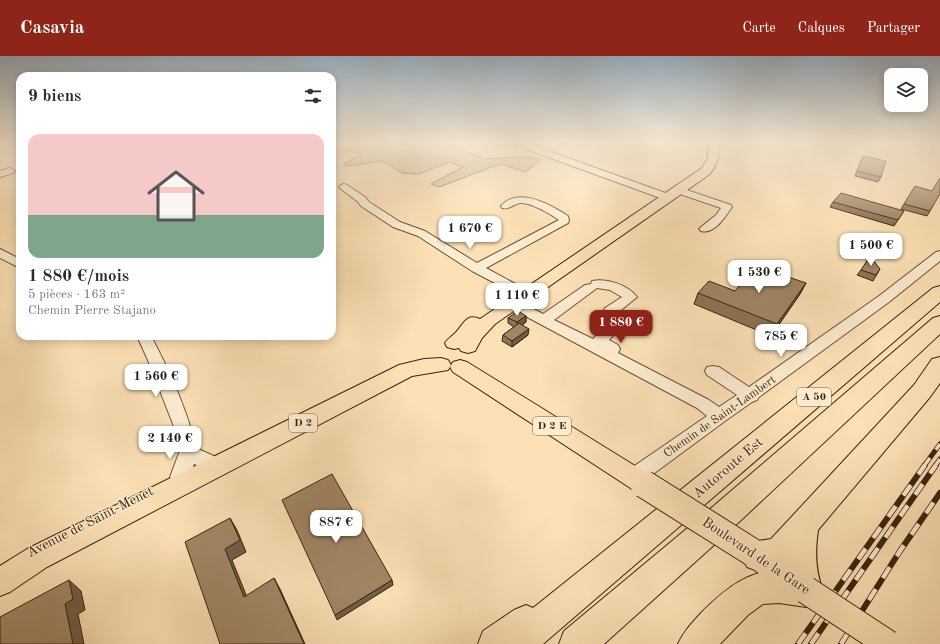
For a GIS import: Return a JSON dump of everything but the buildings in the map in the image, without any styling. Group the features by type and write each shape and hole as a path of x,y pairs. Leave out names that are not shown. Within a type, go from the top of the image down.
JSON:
{"highway":[{"name":"Autoroute Est","path":"516,644 940,292"},
{"name":"A 50","path":"577,644 713,526 940,323"},
{"path":"755,554 779,552 922,391 940,365"},
{"path":"696,644 745,597 761,589 780,586 803,588 800,548 803,525"},
{"path":"496,644 639,543"}],"main road":[{"path":"452,355 516,298 706,170"},
{"name":"D 2","path":"174,484 209,462 404,366 452,355"},
{"name":"D 2","path":"174,484 406,370 424,366 452,355"},
{"name":"Boulevard de la Gare","path":"452,355 639,480 755,554 803,588 888,644"},
{"name":"Avenue de Saint-Menet","path":"0,582 37,558 174,484"},
{"name":"Avenue de Saint-Menet","path":"0,566 174,484"},
{"path":"0,577 37,558"}],"street":[{"path":"603,170 673,193 727,207 720,217 705,229"},
{"path":"0,174 10,171"},
{"path":"344,187 397,225 404,226 417,233 421,233 476,268 544,320 703,404 719,416"},
{"path":"476,268 564,221 564,218 556,212 531,202 519,200 506,206"},
{"path":"0,253 16,262"},
{"name":"Chemin de Saint-Lambert","path":"639,480 719,416 750,396 884,299 940,255"},
{"path":"544,320 594,286 613,288 628,294 630,297 610,312 608,316 616,322 614,326 599,340 625,355 626,359 624,361"},
{"path":"146,340 180,418 188,453 174,484"},
{"path":"713,371 750,396"},
{"path":"188,453 209,462"}],"shaded area":[{"path":"398,170 428,170 419,174 402,173"},
{"path":"457,170 483,170 439,187 431,184"}],"railway":[{"path":"924,466 940,444"},
{"path":"935,466 940,459"},
{"path":"798,644 925,465"},
{"path":"811,644 936,465"},
{"path":"841,644 900,551 940,493"}]}
